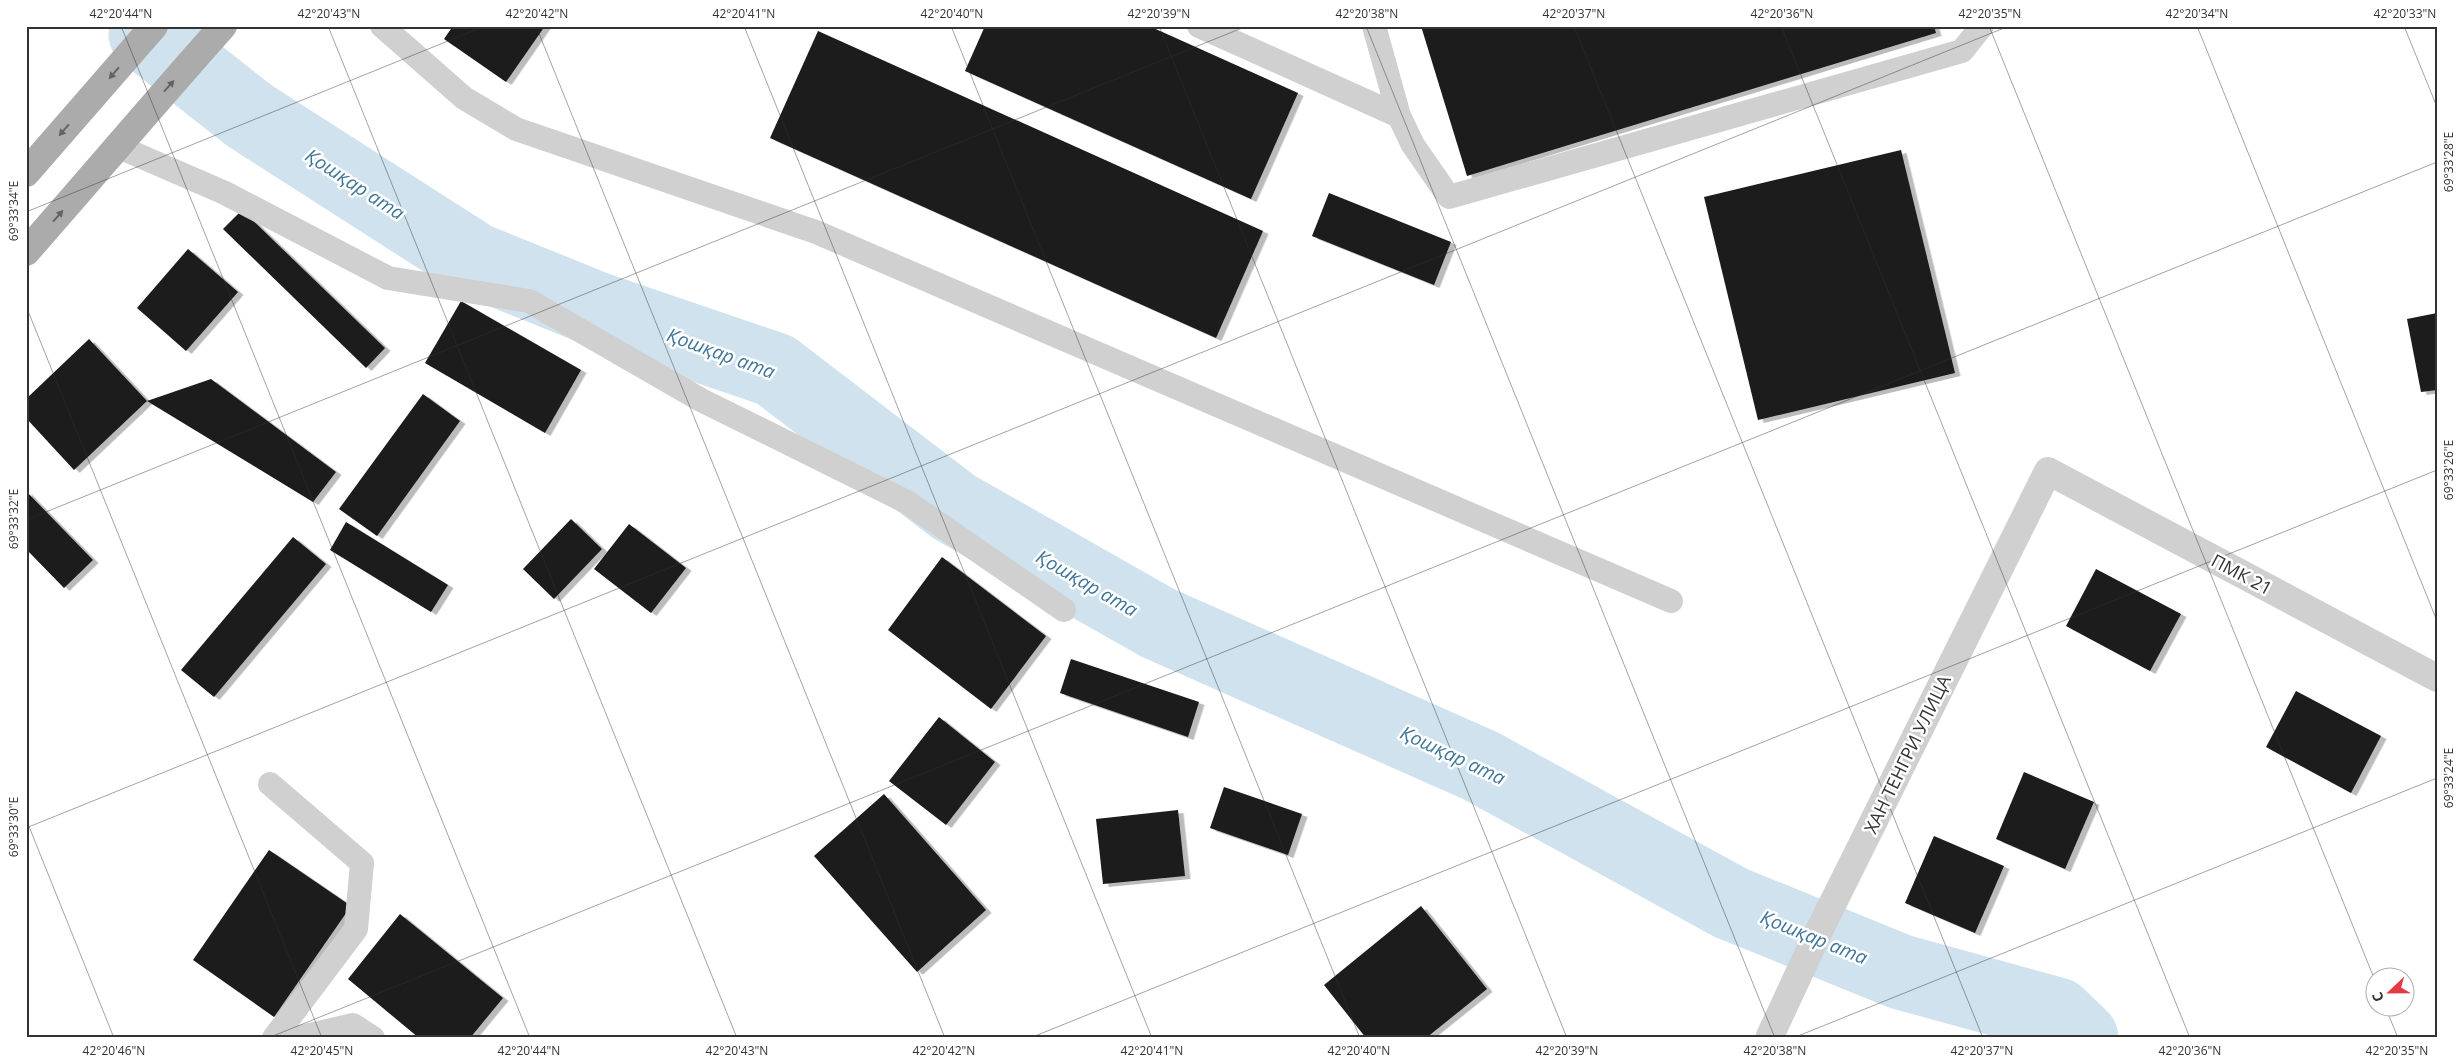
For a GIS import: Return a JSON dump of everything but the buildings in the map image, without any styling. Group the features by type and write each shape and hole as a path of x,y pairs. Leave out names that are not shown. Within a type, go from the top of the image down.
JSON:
{"main road":[{"path":"26,173 154,26"},
{"path":"26,252 119,147 137,122 223,26"}],"street":[{"name":"ПМК 21","path":"2048,471 2437,678"},
{"name":"ХАН ТЕНГРИ УЛИЦА","path":"1772,1038 1770,1036 1816,937 2048,471"}],"lane":[{"path":"1199,26 1399,116"},
{"path":"1374,26 1399,116 1413,145 1449,198 1962,51 1982,26"},
{"path":"396,31 464,98 516,129 816,232 1671,601"},
{"path":"119,147 226,194 388,278 529,301 700,400 908,502 1064,610"},
{"path":"270,784 362,863 356,929 274,1038"},
{"path":"297,1038 353,1024 373,1038"}],"waterway":[{"name":"Қошқар ата","path":"146,34 250,116 475,260 596,309 775,370 954,507 1158,623 1481,766 1731,903 1901,972 2057,1015 2081,1038"}]}
